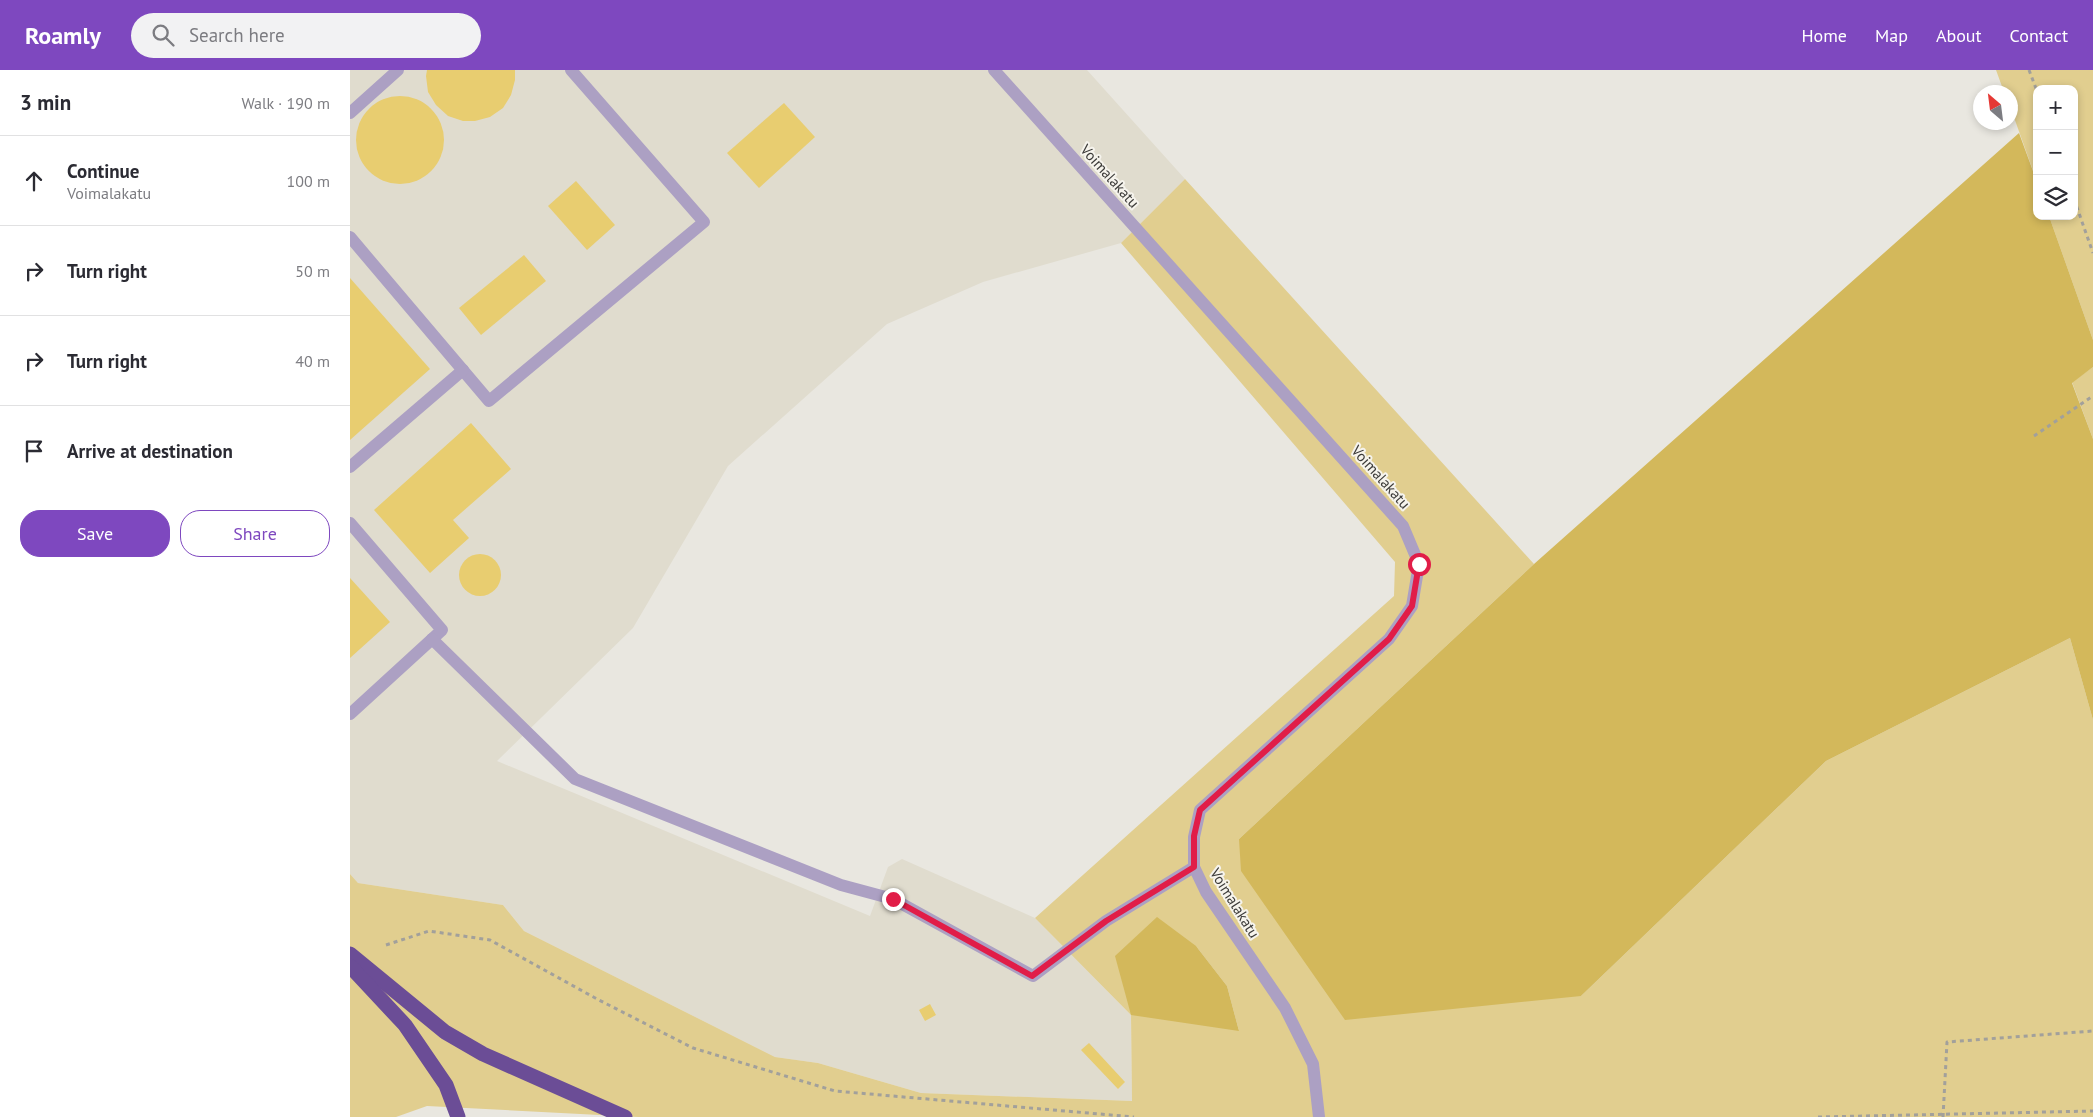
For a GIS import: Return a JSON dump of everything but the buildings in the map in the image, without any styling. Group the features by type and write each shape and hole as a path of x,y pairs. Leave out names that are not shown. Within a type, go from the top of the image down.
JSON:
{"highway":[{"path":"350,954 445,1032 483,1054 626,1117"},
{"path":"350,966 404,1025 446,1085 458,1117"}],"lane":[{"path":"350,113 398,70"},
{"path":"350,237 490,401 704,222 571,70"},
{"name":"Voimalakatu","path":"994,70 1402,526 1419,564 1412,606 1389,639 1200,810 1194,836 1194,867 1206,892 1285,1008 1313,1064 1319,1117"},
{"path":"350,467 463,370"},
{"path":"350,523 442,630 350,714"},
{"path":"432,639 575,779 841,884 893,899 1032,976 1106,921 1194,867"}],"path":[{"path":"2029,70 2035,85"},
{"path":"2078,210 2093,253"},
{"path":"2034,436 2093,396"},
{"path":"386,945 429,931 490,940 597,999 693,1048 835,1091 1134,1117"},
{"path":"1943,1115 1948,1042 2093,1031"},
{"path":"1818,1117 2093,1111"}],"shaded area":[{"path":"350,70 1087,70 1185,179 1121,243 983,282 887,324 728,466 633,628 497,761 870,916 888,867 902,859 1035,918 1131,1015 1132,1101 921,1093 818,1063 775,1057 524,931 503,905 358,883 350,874"},
{"path":"1996,70 2093,70 2093,340 2050,220 2078,220 2078,85 2033,85 2033,171 2018,129 2018,85 2001,85"},
{"path":"2019,133 2033,171 2033,220 2050,220 2093,340 2093,367 2072,383 2093,439 2093,720 2070,638 1826,761 1581,996 1345,1020 1241,871 1239,839 1534,564"},
{"path":"1185,179 1534,564 1239,839 1581,996 1826,761 2070,638 2093,720 2093,1117 638,1117 427,1106 396,1117 350,1117 350,874 358,883 503,905 524,931 775,1057 818,1063 921,1093 1132,1101 1131,1015 1035,918 1394,596 1395,562 1121,243","holes":["1196,946 1227,986 1239,1031"]},
{"path":"2093,367 2093,439 2072,382"},
{"path":"1157,917 1196,946 1227,986 1239,1031 1131,1015 1115,956"}],"route":[{"path":"893,899 1032,976 1106,921 1194,867 1194,836 1200,810 1389,639 1412,606 1419,564"}]}
